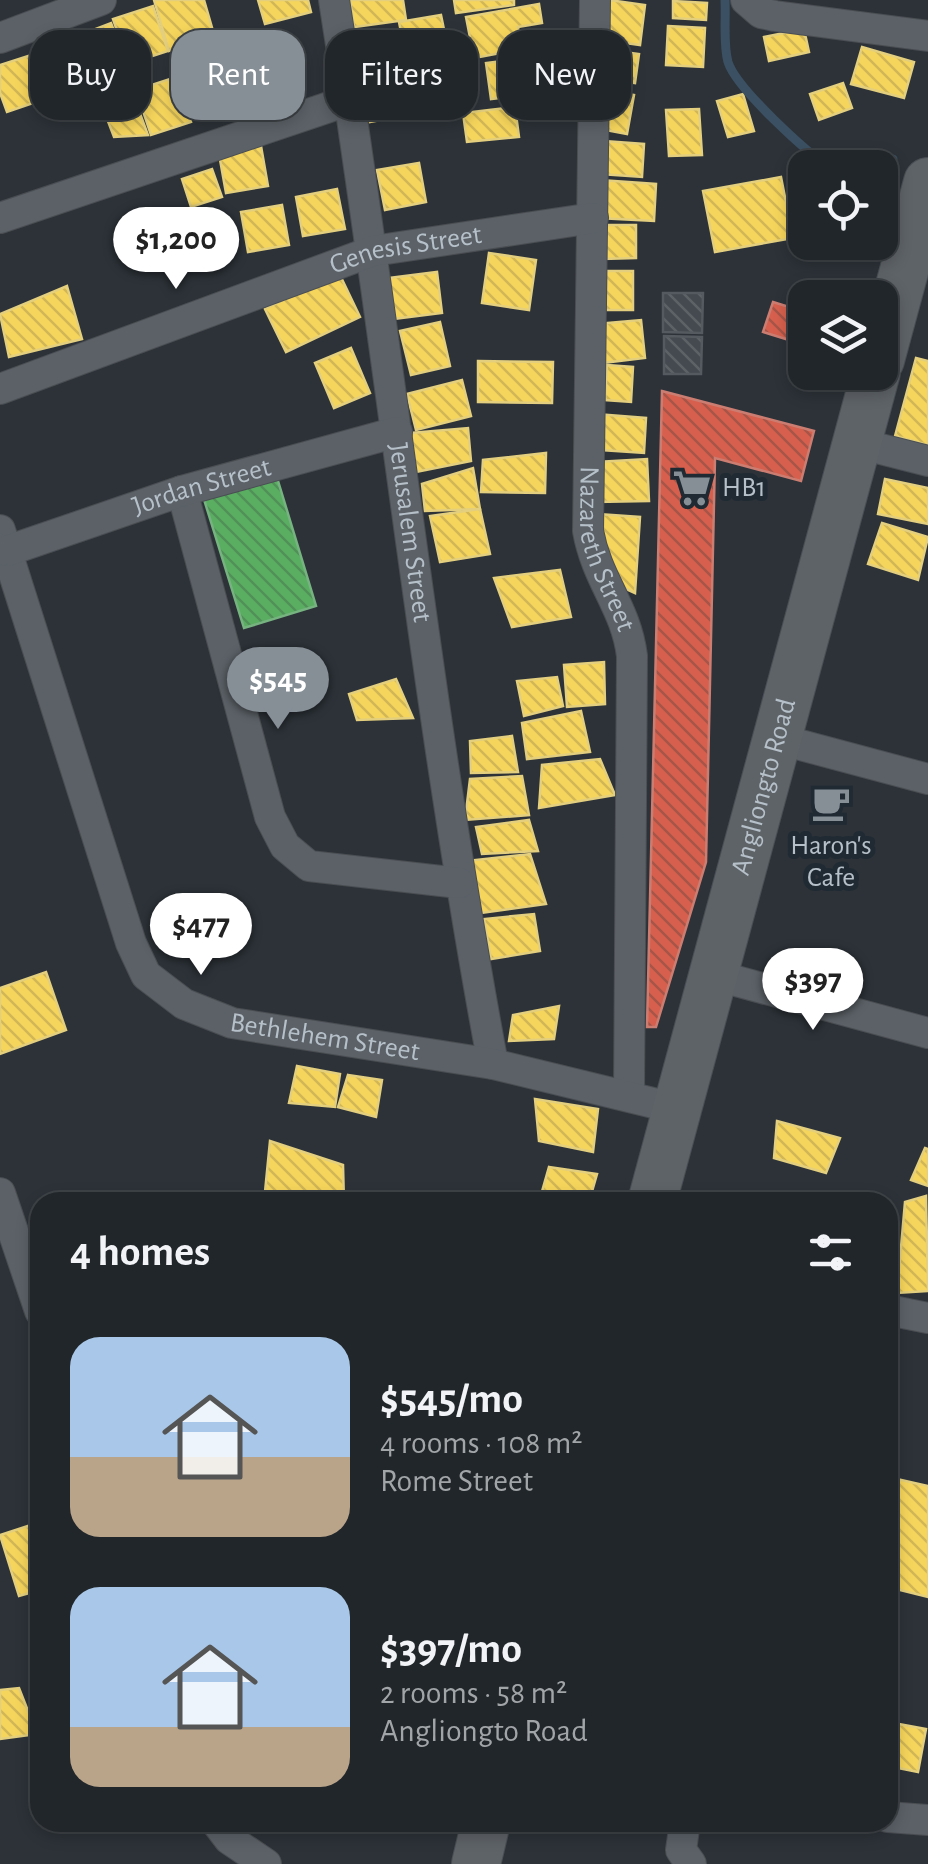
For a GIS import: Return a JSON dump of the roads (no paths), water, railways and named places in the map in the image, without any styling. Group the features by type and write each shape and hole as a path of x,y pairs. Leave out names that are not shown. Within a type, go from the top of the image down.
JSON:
{"main road":[{"path":"898,293 928,182"},
{"name":"Angliongto Road","path":"655,1192 871,390"},
{"path":"476,1864 484,1832"}],"street":[{"path":"0,38 101,0"},
{"name":"Jerusalem Street","path":"334,0 339,30"},
{"name":"Nazareth Street","path":"595,0 588,532 594,561 630,633 632,656 629,1096"},
{"path":"748,3 776,16 862,14 928,36"},
{"path":"0,218 325,108"},
{"name":"Jerusalem Street","path":"353,120 459,883 492,1064"},
{"name":"Genesis Street","path":"0,390 373,252 593,218"},
{"name":"Jordan Street","path":"4,541 397,432"},
{"path":"857,443 928,461"},
{"path":"182,491 270,816 285,846 309,866 459,883"},
{"name":"Bethlehem Street","path":"4,541 131,943 146,976 184,1004 232,1023 492,1064 678,1109"},
{"path":"778,739 928,779"},
{"path":"714,975 928,1033"},
{"path":"0,1193 30,1282"},
{"path":"898,1312 928,1318"},
{"path":"898,1818 928,1820"},
{"path":"684,1832 681,1850 691,1864"},
{"path":"222,1842 266,1864"}],"waterway":[{"path":"725,0 726,48 734,73 807,150"}],"place":[{"name":"HB1","path":"692,488"},
{"name":"Haron's Cafe","path":"831,803"}]}
